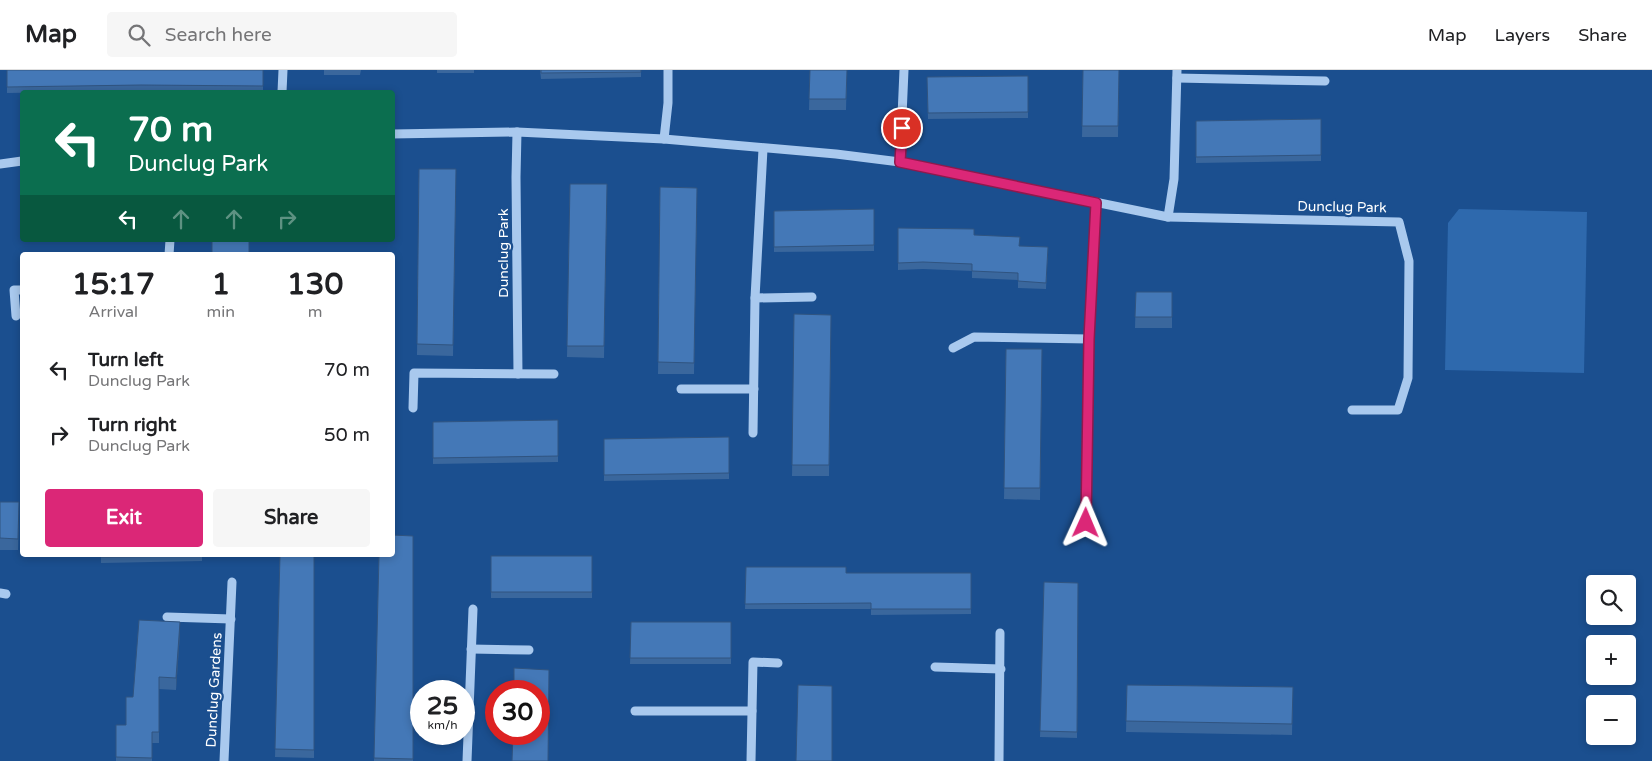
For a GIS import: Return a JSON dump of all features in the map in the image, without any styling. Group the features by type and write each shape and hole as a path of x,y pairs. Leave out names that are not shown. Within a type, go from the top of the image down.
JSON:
{"street":[{"path":"282,90 283,70"},
{"path":"664,139 668,103 668,70"},
{"path":"900,162 904,70"},
{"path":"1168,217 1174,179 1177,74 1325,81"},
{"name":"Dunclug Park","path":"517,132 518,374"},
{"name":"Dunclug Park","path":"395,134 517,132 664,139 836,154 900,162 1168,217 1399,222 1410,261 1408,378 1398,410 1352,410"},
{"path":"754,433 755,298 763,149"},
{"path":"0,164 20,161"},
{"path":"1086,523 1089,339 1096,203"},
{"path":"16,316 14,290 20,290"},
{"path":"755,298 812,297"},
{"path":"953,348 974,337 1089,339"},
{"path":"414,408 414,373 554,374"},
{"path":"681,388 754,388"},
{"name":"Dunclug Gardens","path":"224,761 232,582"},
{"path":"467,761 473,609"},
{"name":"Dunclug Gardens","path":"167,617 231,620"},
{"path":"999,761 1000,633"},
{"path":"471,650 529,650"},
{"path":"751,761 753,662 778,663"},
{"path":"935,667 1001,669"},
{"path":"635,711 752,711"}],"shaded area":[{"path":"1459,209 1587,212 1584,373 1445,370 1448,223"}],"building":[{"path":"7,70 263,70 263,86 7,87"},
{"path":"541,70 641,70 641,72 541,73"},
{"path":"810,70 847,70 846,99 809,99"},
{"path":"1083,70 1119,70 1118,126 1082,126"},
{"path":"1028,76 1028,112 928,113 927,77"},
{"path":"1321,119 1321,155 1196,157 1196,121"},
{"path":"419,169 456,169 453,345 417,344"},
{"path":"570,184 607,184 604,346 567,346"},
{"path":"660,187 697,188 694,363 658,362"},
{"path":"874,209 874,245 774,247 774,211"},
{"path":"898,228 974,229 974,235 1020,237 1019,246 1048,247 1046,283 1018,281 1018,273 972,271 972,264 898,263"},
{"path":"212,242 249,242 249,252 212,252"},
{"path":"1136,292 1172,292 1172,317 1135,317"},
{"path":"794,314 831,315 829,465 792,465"},
{"path":"1006,349 1042,349 1040,488 1004,488"},
{"path":"558,420 558,456 433,458 433,422"},
{"path":"729,437 729,473 604,475 604,439"},
{"path":"0,502 19,502 18,539 0,538"},
{"path":"395,535 413,536 413,680 410,680 410,745 413,745 413,759 374,758 379,557 395,557"},
{"path":"491,556 592,556 592,592 491,592"},
{"path":"280,557 314,557 314,750 275,749"},
{"path":"746,567 846,567 846,573 971,573 971,609 871,609 871,603 745,604"},
{"path":"1044,582 1078,583 1077,732 1040,731"},
{"path":"139,620 180,622 176,678 159,677 159,732 152,732 152,758 116,757 116,725 126,725 126,697 133,697"},
{"path":"631,622 731,622 731,658 630,658"},
{"path":"514,668 549,670 549,680 514,680"},
{"path":"798,685 832,686 832,761 796,761"},
{"path":"1127,685 1293,687 1292,724 1126,721"},
{"path":"513,745 548,745 548,761 512,761"}],"route":[{"path":"902,128 900,162 1096,203 1089,339 1086,523"}]}
